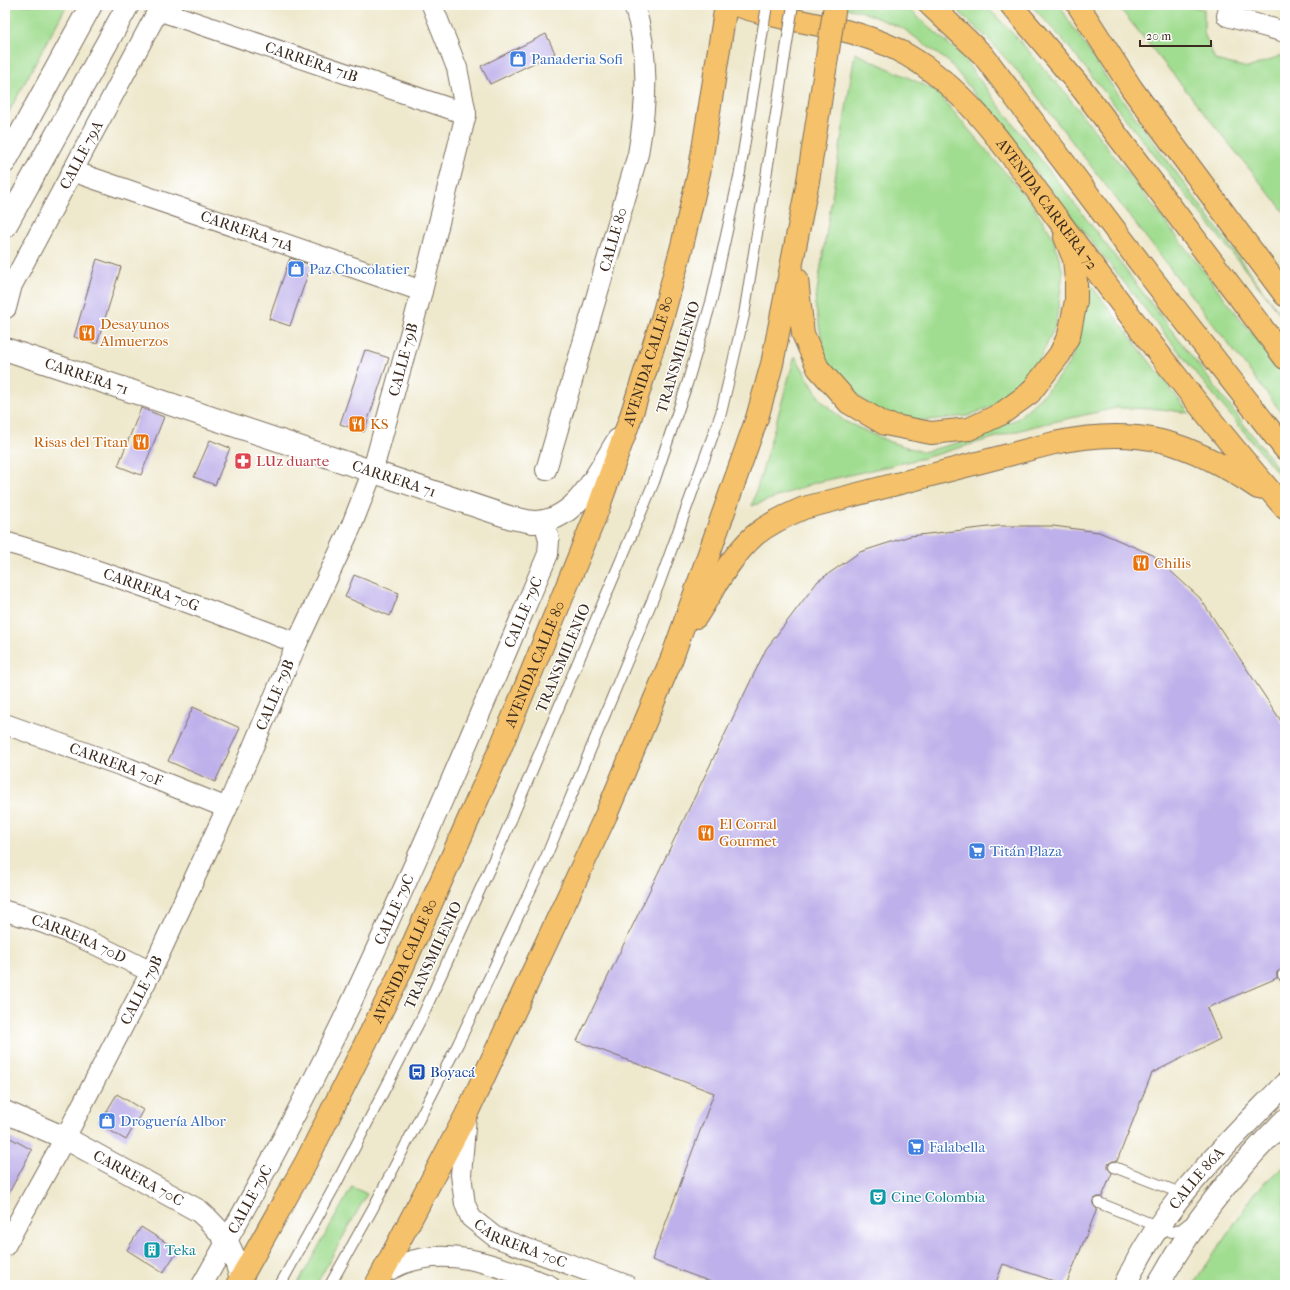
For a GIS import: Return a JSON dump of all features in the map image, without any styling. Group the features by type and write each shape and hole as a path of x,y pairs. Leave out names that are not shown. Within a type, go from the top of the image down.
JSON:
{"highway":[{"name":"AVENIDA CALLE 80","path":"239,1281 306,1162 396,982 500,749 595,517 629,422 662,319 700,168 726,5"},
{"name":"AVENIDA CARRERA 72","path":"736,5 869,36 890,45 925,66 970,105 998,137 1060,222 1219,429 1285,508"},
{"path":"379,1279 466,1115 606,815 672,658 757,418 772,364 797,244 835,5"},
{"path":"930,5 958,30 988,61 1150,276 1285,450"},
{"path":"1011,5 1083,90 1285,358"},
{"path":"1080,8 1132,89 1285,295"},
{"path":"797,244 798,292 803,334 818,368 849,403 855,407 885,424 931,433 969,429 1001,414 1030,392 1060,354 1069,335 1076,301 1076,281 1074,259 1060,222"},
{"path":"672,658 727,567 738,552 756,534 780,518 804,508 1078,437 1113,435 1139,436 1164,441 1202,454 1227,467 1262,491 1285,511"}],"street":[{"path":"5,162 91,5"},
{"name":"CALLE 79A","path":"5,227 128,5"},
{"path":"432,5 457,68 466,114"},
{"name":"CALLE 80","path":"546,470 638,154 645,113 647,73 640,22 634,5"},
{"name":"CALLE 79A","path":"6,308 12,285 160,8"},
{"name":"CARRERA 71B","path":"160,8 466,114"},
{"path":"1228,11 1285,32"},
{"name":"CALLE 79B","path":"5,1246 65,1138 151,972 227,808 297,643 351,527 372,472 422,291 466,114"},
{"name":"CARRERA 71A","path":"72,171 422,291"},
{"name":"CARRERA 71","path":"5,348 497,515 534,522 558,516 571,508 587,489 629,422"},
{"name":"CALLE 79C","path":"202,1285 290,1124 351,1002 403,889 548,554 549,540 544,520"},
{"name":"CARRERA 70G","path":"5,542 55,556 176,598 297,643"},
{"name":"CARRERA 70F","path":"5,724 128,768 227,808"},
{"name":"CARRERA 70D","path":"5,912 31,918 86,938 151,972"},
{"name":"CALLE 86A","path":"1124,1285 1158,1226 1183,1194 1285,1084"},
{"name":"CARRERA 70C","path":"5,1112 65,1138 199,1211 215,1225 227,1240 239,1281"},
{"name":"CARRERA 70C","path":"466,1115 461,1175 465,1204 471,1218 495,1237 626,1285"},
{"name":"CALLE 86A","path":"1158,1285 1188,1236 1216,1196 1248,1157 1285,1120"},
{"name":"CARRERA 70C","path":"379,1279 406,1263 430,1258 453,1257 488,1262 546,1284"}],"lane":[{"name":"TRANSMILENIO","path":"280,1285 338,1182 422,1017 503,839 654,482 687,384 712,299 740,172 767,5"},
{"path":"330,1285 373,1208 462,1037 546,857 658,584 721,414 744,315 793,5"},
{"path":"1114,1167 1183,1194"},
{"path":"1099,1203 1172,1232 1180,1230 1216,1196"}],"green space":[{"path":"5,5 67,5 5,119"},
{"path":"829,5 904,5 959,53 1285,478 1285,482 1195,372 950,63 904,29 860,11"},
{"path":"952,5 985,5 1018,39 1066,94 1285,376 1285,417 1019,73 988,39"},
{"path":"1031,5 1060,5 1108,80 1281,315 1064,41"},
{"path":"1124,5 1185,5 1204,9 1204,33 1215,60 1248,68 1285,54 1285,213 1122,11"},
{"path":"855,53 935,90 1032,204 1053,237 1063,272 1056,324 1035,370 1007,400 968,416 920,421 881,413 855,394 826,362 815,304"},
{"path":"1090,284 1189,413 1160,409 1116,408 1035,426 924,458 814,483 752,506 795,356 820,399 844,421 890,442 923,452 968,440 1017,419 1045,393 1069,364 1079,340"},
{"path":"1285,1164 1285,1285 1193,1285 1257,1190"},
{"path":"352,1187 367,1194 316,1285 297,1285"}],"building":[{"name":"Panaderia Sofi","path":"546,34 555,53 490,84 481,66"},
{"path":"290,258 311,265 290,326 269,319"},
{"path":"97,259 121,267 97,344 74,337"},
{"path":"365,350 389,358 364,432 340,424"},
{"name":"Risas del Titan","path":"141,408 164,417 141,475 118,466"},
{"path":"210,440 230,448 215,485 194,477"},
{"name":"Titán Plaza","path":"998,526 1053,526 1099,532 1153,555 1200,598 1285,727 1285,969 1277,972 1277,978 1207,1008 1220,1039 1152,1073 1117,1161 1113,1161 1108,1164 1108,1168 1112,1173 1102,1197 1098,1197 1093,1200 1093,1204 1097,1209 1066,1285 1003,1264 995,1285 719,1285 652,1260 714,1093 577,1041 766,649 818,581 860,552 910,536"},
{"path":"354,575 399,593 390,616 345,597"},
{"path":"193,707 240,728 215,782 168,761"},
{"path":"117,1094 143,1110 126,1140 99,1124"},
{"path":"5,1135 32,1150 5,1200"},
{"name":"Teka","path":"141,1227 178,1250 163,1273 127,1250"}],"place":[{"name":"Panaderia Sofi","path":"518,59"},
{"name":"Paz Chocolatier","path":"296,269"},
{"name":"Desayunos Almuerzos","path":"87,333"},
{"name":"KS","path":"357,424"},
{"name":"Risas del Titan","path":"141,442"},
{"name":"LUz duarte","path":"243,461"},
{"name":"Chilis","path":"1141,563"},
{"name":"El Corral Gourmet","path":"706,833"},
{"name":"Titán Plaza","path":"977,851"},
{"name":"Boyacá","path":"417,1072"},
{"name":"Droguería Albor","path":"107,1121"},
{"name":"Falabella","path":"916,1147"},
{"name":"Cine Colombia","path":"878,1197"},
{"name":"Teka","path":"152,1250"}]}
